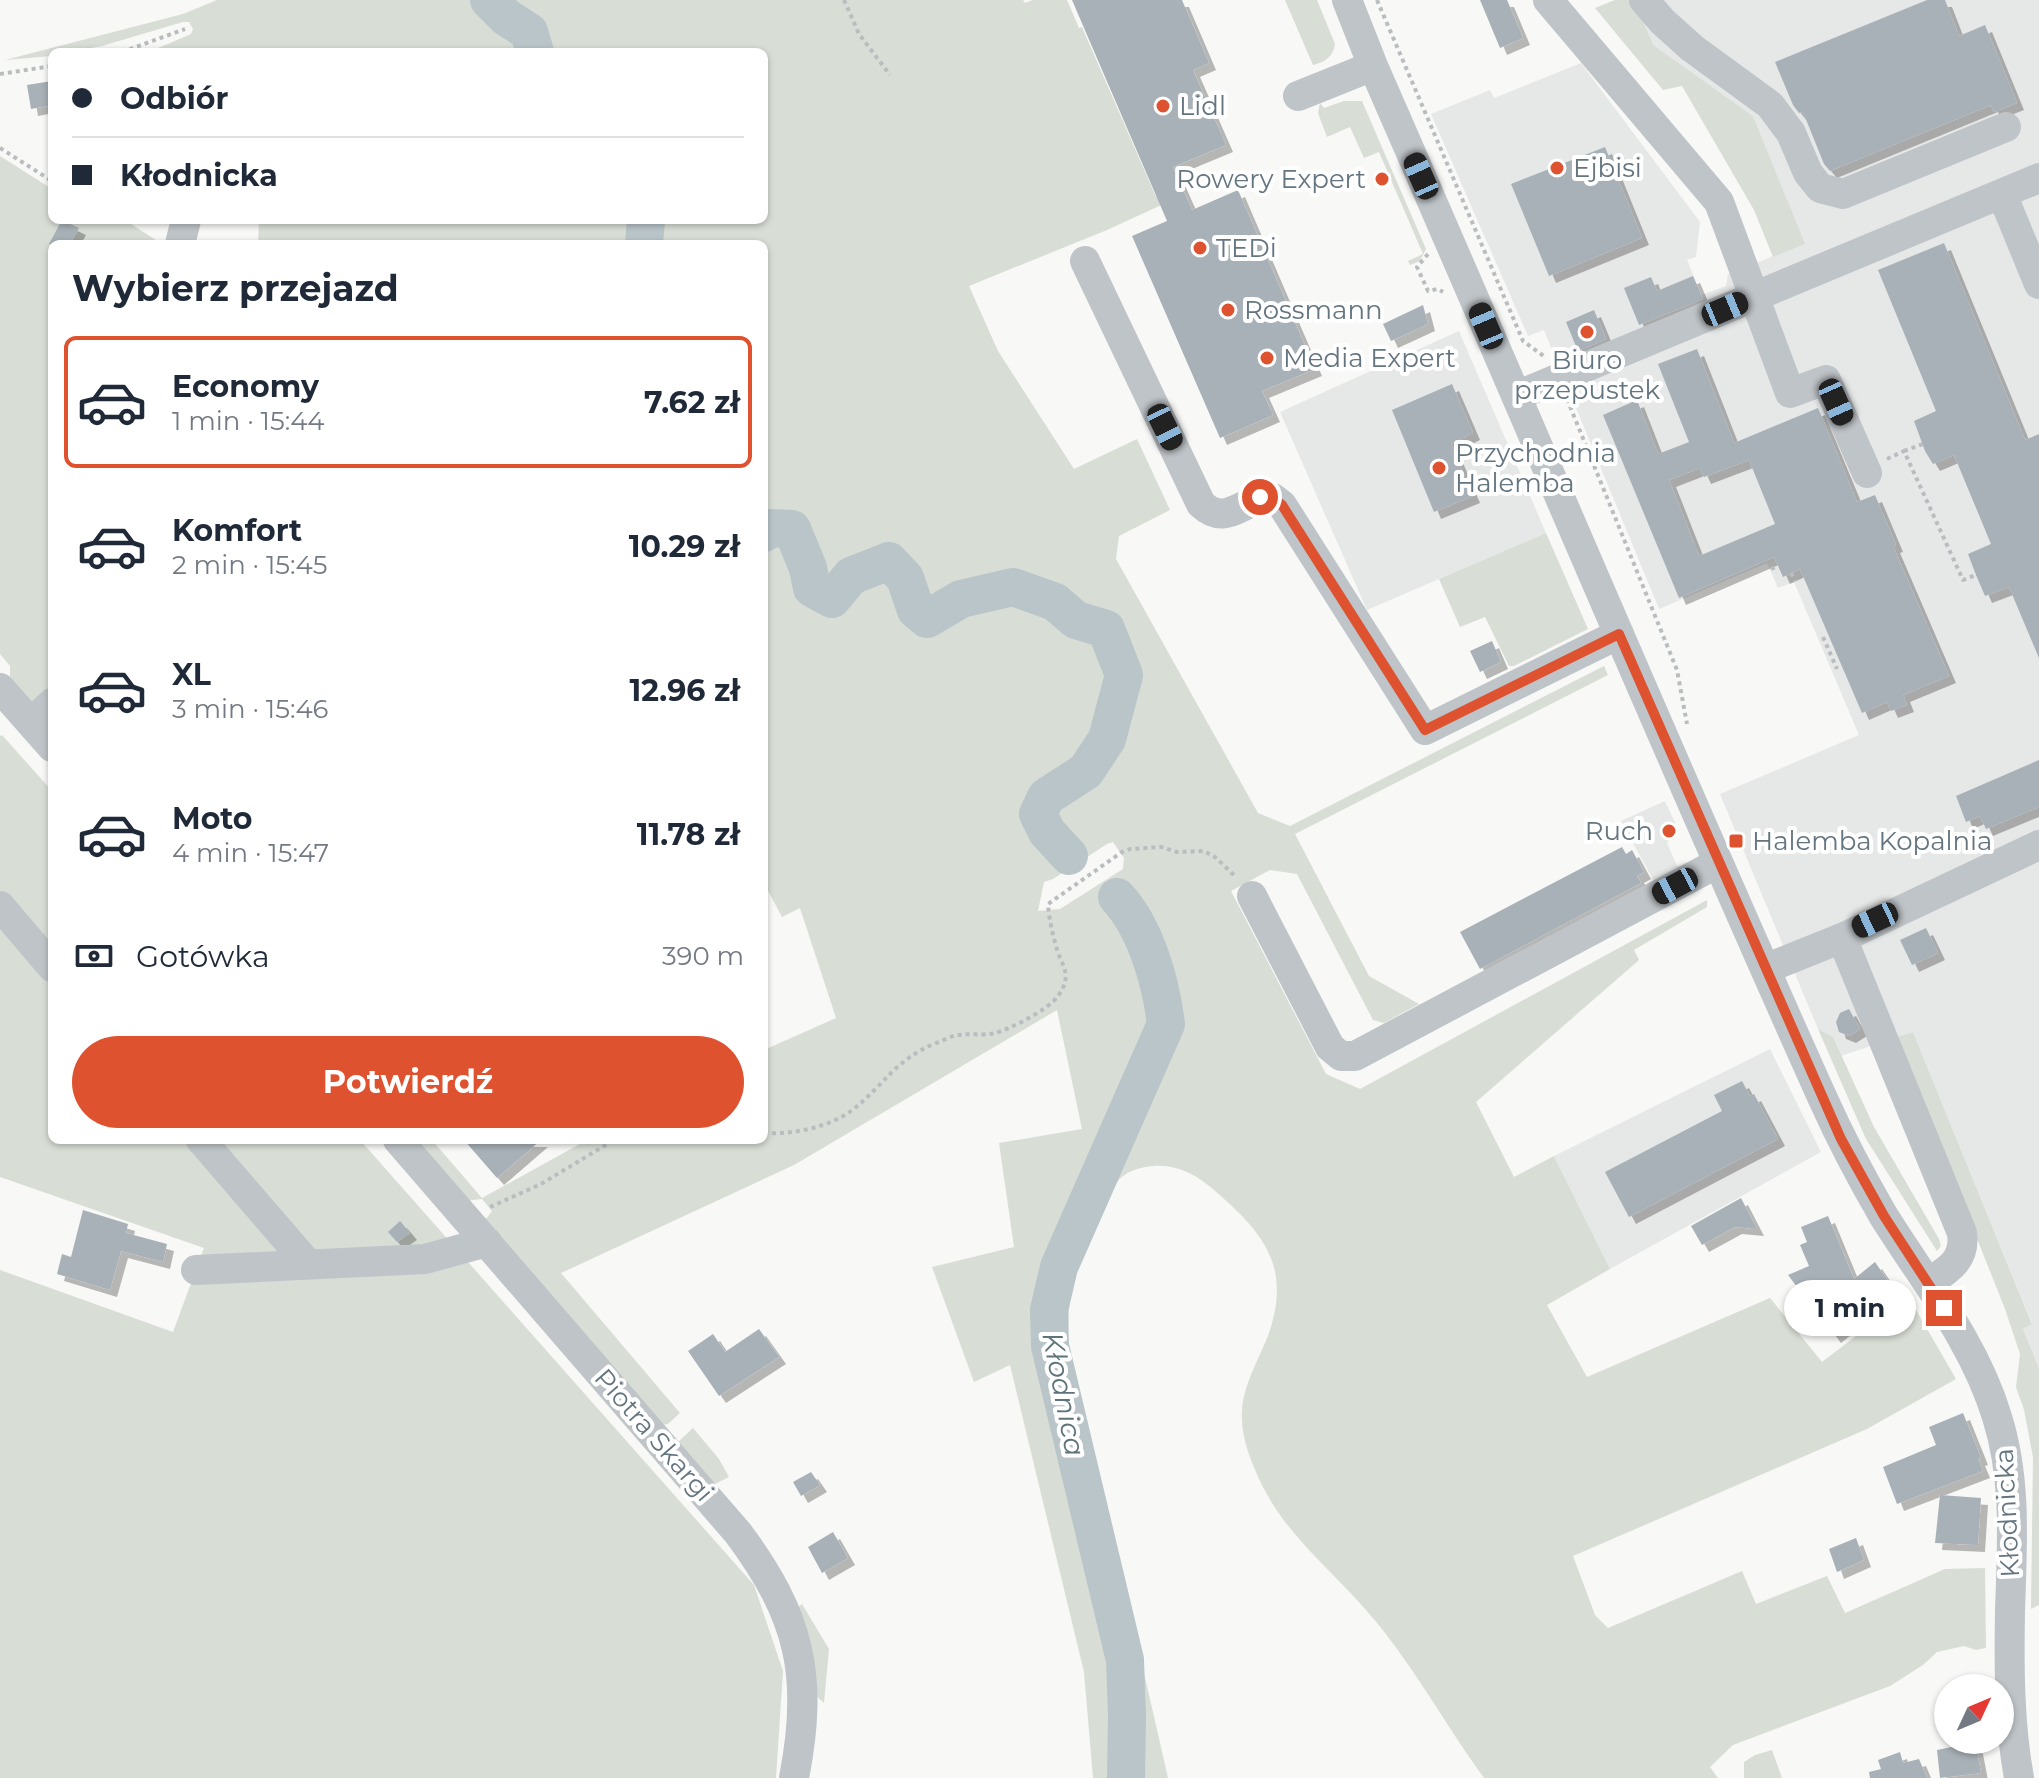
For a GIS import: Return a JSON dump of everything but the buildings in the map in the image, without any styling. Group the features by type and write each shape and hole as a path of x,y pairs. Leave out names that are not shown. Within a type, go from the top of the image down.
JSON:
{"street":[{"name":"Kłodnicka","path":"1347,0 1718,863 1841,1139 1884,1216 1976,1363 1990,1393 2010,1477 2009,1668 2025,1768"},
{"path":"1548,0 1719,202 1790,393 1826,380 1866,471"},
{"path":"1644,0 1692,48 1770,105 1791,133 1808,173 1820,188 1843,194 2006,127"},
{"path":"1298,96 1373,66"},
{"path":"1516,396 2039,178"},
{"path":"2002,194 2039,284"},
{"path":"1085,261 1201,504 1212,514 1224,515 1260,497 1273,498 1282,505 1425,730 1619,634"},
{"path":"0,688 41,713 48,735"},
{"path":"1765,969 1842,938 2039,845"},
{"path":"1252,896 1330,1047 1341,1056 1355,1056 1718,863"},
{"path":"0,906 48,962"},
{"path":"1842,938 1962,1233 1962,1251 1956,1263 1928,1283"},
{"path":"204,1144 308,1264"},
{"name":"Piotra Skargi","path":"401,1144 738,1533 761,1564 787,1614 801,1665 803,1717 794,1778"},
{"path":"196,1270 425,1259 487,1242"}],"path":[{"path":"844,0 859,34 890,75"},
{"path":"1377,0 1523,341 1551,361 1677,670 1688,732"},
{"path":"133,48 185,29"},
{"path":"0,74 48,67"},
{"path":"0,148 48,178"},
{"path":"1866,471 1923,444"},
{"path":"1904,451 1963,580 1976,575"},
{"path":"1771,569 1778,566"},
{"path":"1791,573 1795,581"},
{"path":"1823,637 1833,652 1837,669"},
{"path":"768,1133 822,1126 850,1112 894,1068 919,1050 958,1034 974,1036 997,1033 1051,1004 1066,980 1065,963 1055,941 1048,904 1130,849 1161,847 1177,852 1204,851 1221,862 1248,888 1252,896"},
{"path":"466,1218 541,1184 607,1144"}],"shaded area":[{"path":"217,0 1023,0 1025,3 1033,0 1067,0 1079,28 1082,27 1156,197 1164,194 1168,202 969,286 998,351 1074,469 1137,439 1170,510 1119,536 1116,559 1258,813 1290,826 1604,666 1608,675 1295,834 1369,976 1419,1004 1384,1023 1373,1020 1297,874 1270,870 1231,891 1326,1074 1360,1089 1707,900 1707,907 1634,950 1639,960 1476,1102 1514,1177 1554,1156 1610,1269 1547,1305 1587,1377 1770,1298 1822,1362 1908,1296 1956,1379 1867,1429 1573,1556 1595,1615 1608,1628 1742,1571 1756,1604 1827,1576 1845,1613 1945,1569 1985,1568 1986,1648 1976,1650 1964,1646 1937,1652 1890,1686 1733,1745 1710,1767 1718,1778 1484,1778 1382,1630 1283,1520 1254,1467 1245,1439 1243,1400 1270,1330 1277,1290 1275,1272 1262,1241 1238,1212 1200,1179 1174,1168 1143,1167 1126,1174 1113,1186 1081,1245 1071,1287 1068,1340 1168,1778 1093,1778 1084,1672 1010,1365 974,1382 932,1267 1014,1247 999,1143 1082,1129 1057,1010 794,1165 561,1273 680,1413 668,1424 661,1425 486,1226 486,1219 492,1211 482,1199 465,1201 414,1144 435,1144 482,1198 580,1144 768,1144 768,1048 836,1018 800,908 782,917 768,891 768,240 258,240 259,224 768,224 768,48 158,48 191,34 193,29 189,22 183,22 102,46 51,48 183,14","holes":["1113,842 1124,858 1123,869 1060,909 1038,911 1044,882 1107,844"]},
{"path":"1285,0 1317,0 1335,44 1325,60 1313,65"},
{"path":"1615,0 1634,0 1653,45 1753,116 1805,244 1773,257 1754,210 1682,86 1663,90 1595,8"},
{"path":"1634,0 2039,0 2039,1367 2023,1329 2032,1323 1913,1032 1841,1056 1833,1037 1818,1029 1720,794 1859,735 1794,582 1778,588 1767,563 1659,609 1544,330 1528,336 1431,114 1490,90 1494,98 1581,63 1700,222 1696,257 1687,260 1701,295 1726,286 1728,274 1804,244 1753,116 1652,45"},
{"path":"48,49 48,56 5,60"},
{"path":"1344,101 1362,101 1426,249 1420,261 1410,265 1408,261 1423,254 1379,152 1364,158 1350,127 1327,137 1318,113 1320,103 1324,108"},
{"path":"0,156 48,186 48,224 131,224 156,240 48,240 46,700 34,706 10,677 10,666 0,654"},
{"path":"1459,331 1546,533 1367,610 1280,412"},
{"path":"1546,533 1588,629 1509,666 1485,617 1460,627 1439,579"},
{"path":"0,736 48,787 48,1144 364,1144 754,1585 783,1671 776,1778 0,1778 0,1270 173,1332 204,1248 0,1177"},
{"path":"1665,801 1679,831 1667,843 1677,866 1691,866 1656,885 1621,821"},
{"path":"1818,1029 1833,1037 1874,1127 1939,1239 1941,1246 1937,1251 1866,1139"},
{"path":"1913,1032 2032,1324 2023,1329 2039,1368 2039,1605 2031,1609 2033,1457 2016,1387 2020,1354 1897,1037"},
{"path":"1770,1049 1821,1152 1610,1269 1554,1156"},
{"path":"693,1428 719,1459 729,1477 713,1485 678,1442"},
{"path":"802,1604 829,1649 824,1703 815,1695 797,1608"},
{"path":"1772,1750 1782,1778 1744,1778 1744,1762"}],"waterway":[{"name":"Kłodnica","path":"489,0 506,17 529,32 534,48"},
{"name":"Kłodnica","path":"644,240 646,224"},
{"name":"Kłodnica","path":"768,530 792,529 808,568 812,588 832,599 851,576 889,561 905,578 916,610 927,619 961,599 1013,587 1055,602 1076,620 1106,629 1124,675 1107,739 1086,771 1046,797 1038,814 1047,832 1069,856"},
{"name":"Kłodnica","path":"1117,897 1144,940 1160,991 1166,1024 1059,1267 1049,1310 1050,1346 1125,1660 1126,1778"}],"place":[{"name":"Lidl","path":"1163,106"},
{"name":"Ejbisi","path":"1557,168"},
{"name":"Rowery Expert","path":"1382,179"},
{"name":"TEDi","path":"1200,248"},
{"name":"Rossmann","path":"1228,310"},
{"name":"Biuro przepustek","path":"1587,332"},
{"name":"Media Expert","path":"1267,358"},
{"name":"Przychodnia Halemba","path":"1439,468"},
{"name":"Ruch","path":"1669,831"},
{"name":"Halemba Kopalnia","path":"1736,841"}],"route":[{"path":"1260,497 1273,498 1282,505 1425,730 1619,634 1841,1139 1884,1216 1944,1308"}]}
